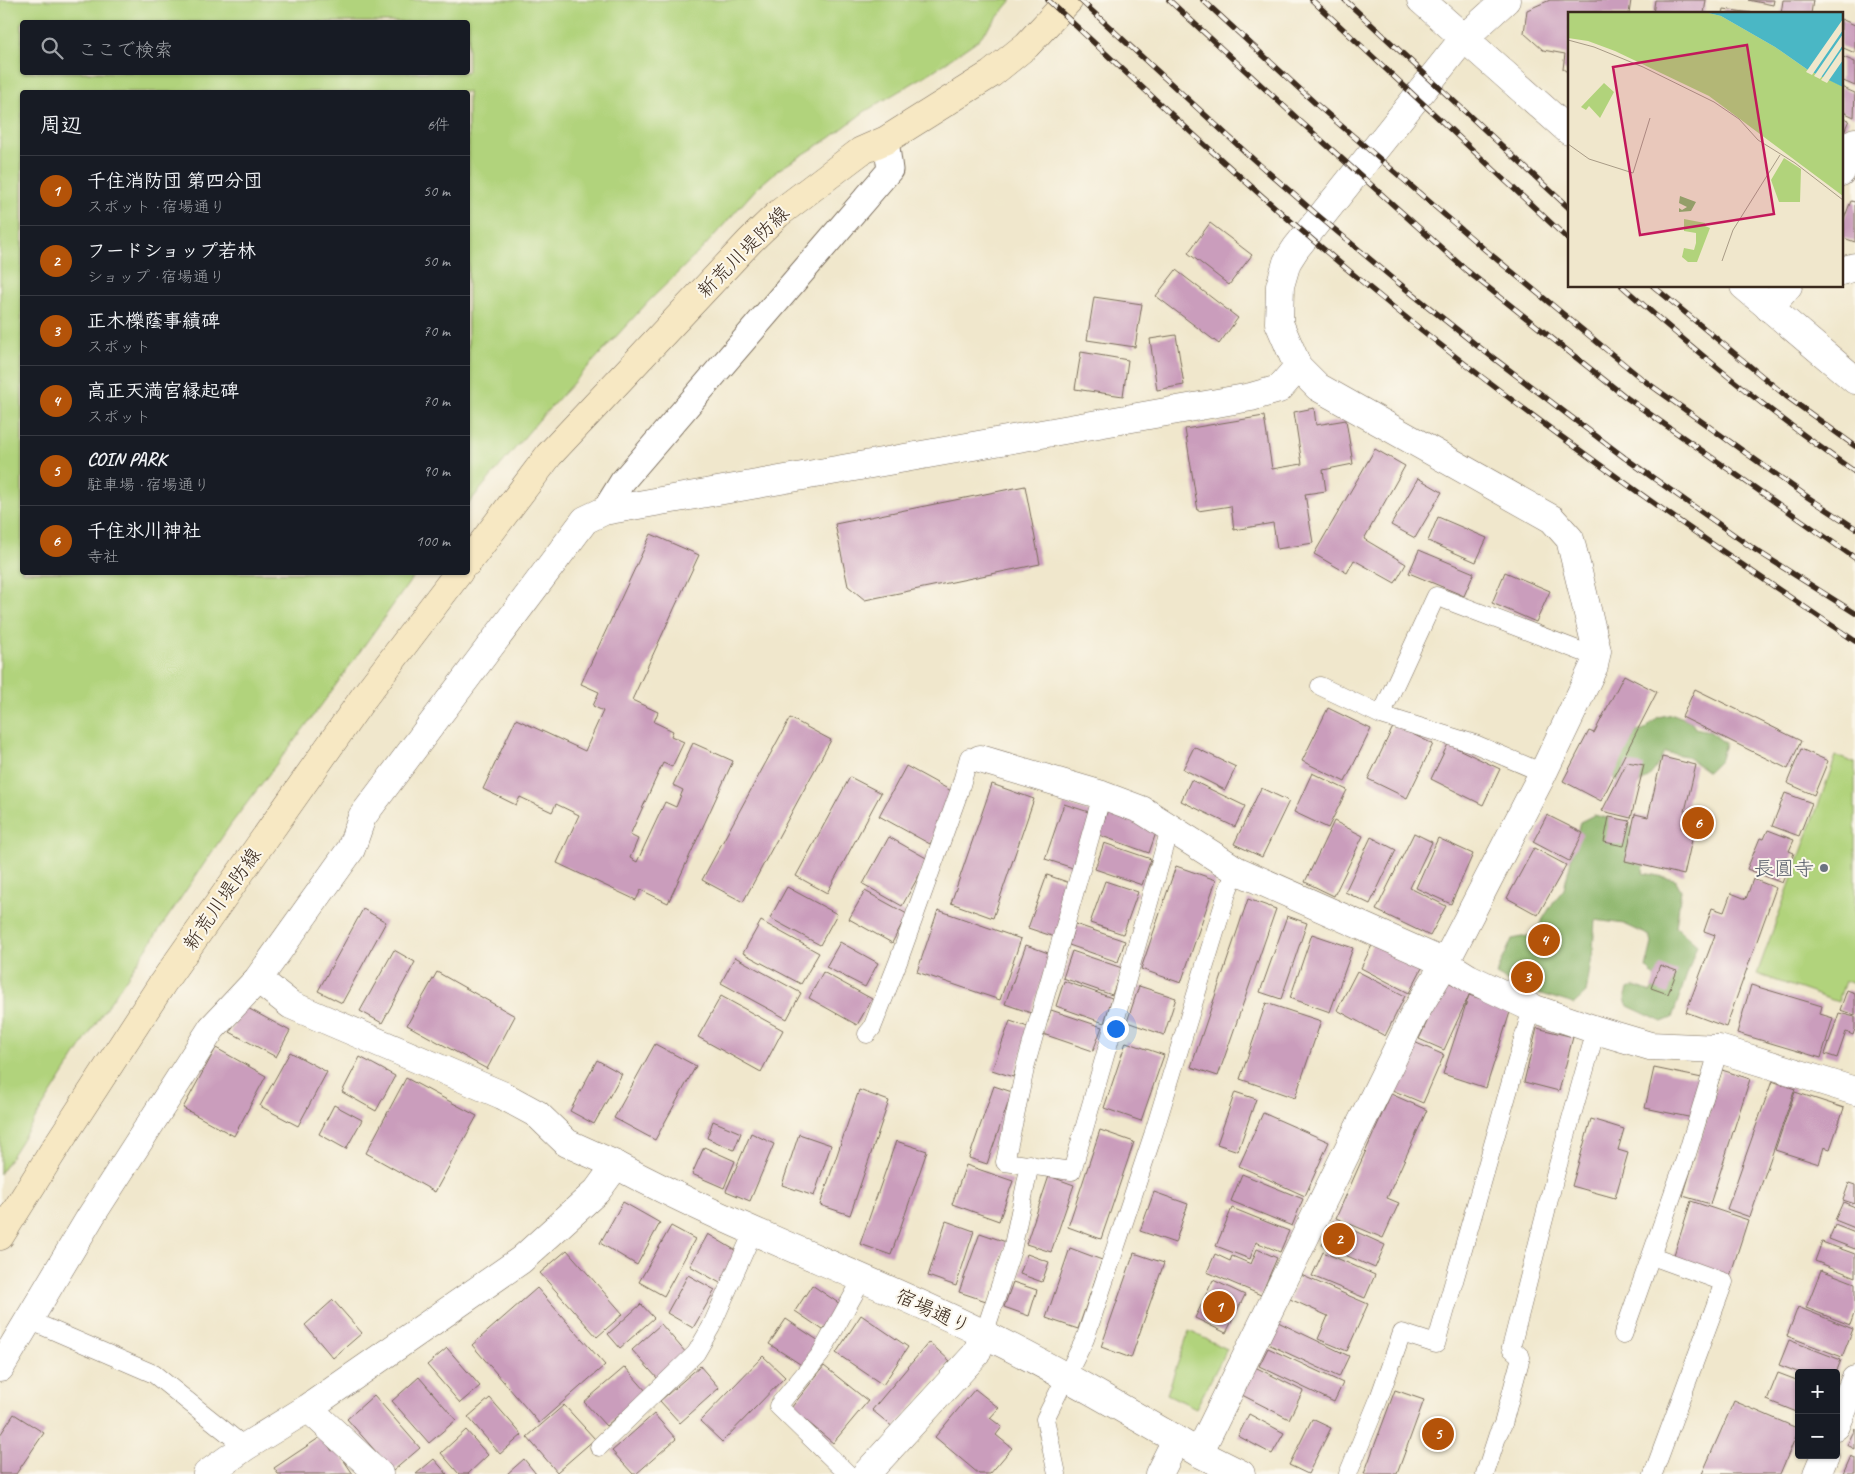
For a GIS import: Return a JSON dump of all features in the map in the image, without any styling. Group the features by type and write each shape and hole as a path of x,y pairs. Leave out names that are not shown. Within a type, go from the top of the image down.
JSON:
{"main road":[{"name":"新荒川堤防線","path":"470,559 549,455 750,241 778,214 861,151 886,140 991,74 1027,45 1069,0"},
{"name":"新荒川堤防線","path":"0,1236 162,984 364,696 457,575"}],"street":[{"path":"1421,0 1568,130"},
{"path":"1199,1453 1415,1013 1445,963 1542,773 1594,666 1597,651 1570,539 1552,519 1318,387 1298,366 1279,323 1280,286 1287,262 1464,38 1506,0"},
{"path":"604,511 622,482 890,170 886,140"},
{"path":"1842,170 1855,142"},
{"path":"1842,271 1855,267"},
{"path":"1746,288 1855,380"},
{"path":"1768,308 1786,288"},
{"path":"0,1368 91,1216 212,1028 258,979 351,849 362,817 584,520 604,511 1251,397 1279,389 1298,366"},
{"path":"980,759 1102,795 1142,810 1236,870 1445,963 1469,978 1532,1008 1650,1046 1719,1049 1855,1091"},
{"name":"宿場通り","path":"258,979 291,1005 502,1095 537,1114 567,1142 753,1232 863,1278 984,1334 1066,1377 1199,1453 1241,1474"},
{"path":"207,1474 245,1447 308,1408 521,1260 597,1191 616,1165"},
{"path":"866,1474 976,1354 984,1334"},
{"path":"1840,1416 1855,1380"},
{"path":"308,1408 379,1474"},
{"path":"1158,1474 1176,1440"},
{"path":"1817,1474 1823,1459"}],"lane":[{"path":"1381,715 1436,596 1596,656"},
{"path":"1320,686 1381,715 1475,744 1542,773"},
{"path":"867,1034 872,1028 898,962 959,792 969,757 980,759"},
{"path":"1102,795 1026,1064 1005,1162 1072,1171 1170,829"},
{"path":"1057,1474 1045,1420 1085,1339 1153,1135 1228,890 1236,870"},
{"path":"1348,1474 1378,1401 1402,1333 1436,1344 1532,1008"},
{"path":"1486,1474 1521,1356 1511,1348 1556,1172 1596,1030"},
{"path":"1623,1335 1687,1154 1719,1049"},
{"path":"984,1334 1012,1250 1030,1164"},
{"path":"599,1447 696,1353 711,1327 753,1232"},
{"path":"1652,1256 1724,1282 1653,1474"},
{"path":"848,1474 778,1406 820,1355 863,1278"},
{"path":"29,1320 154,1374 245,1447"}],"green space":[{"path":"0,0 1012,0 978,40 933,71 864,112 830,138 778,170 756,189 702,249 648,302 538,421 470,502 470,90 20,90 20,575 415,575 323,703 231,824 98,1020 0,1174"},
{"path":"1673,714 1691,721 1695,728 1709,731 1725,743 1721,759 1708,772 1686,756 1664,752 1648,778 1638,784 1631,787 1615,780 1609,764 1628,731 1643,731 1658,717"},
{"name":"長圓寺","path":"1836,756 1855,763 1855,984 1845,981 1838,1002 1757,974"},
{"path":"1594,815 1625,822 1638,834 1645,853 1643,873 1675,879 1681,890 1676,927 1697,945 1672,1018 1662,1022 1628,1006 1625,999 1628,989 1635,986 1651,992 1657,979 1646,968 1652,943 1650,936 1624,924 1595,920 1593,950 1586,993 1574,1004 1518,987 1496,975 1512,939 1533,935 1554,901 1564,889 1580,822"},
{"path":"1189,1331 1227,1349 1196,1408 1167,1394"}],"building":[{"path":"1550,0 1631,0 1629,12 1568,12 1568,72 1563,69 1565,54 1543,50 1524,33 1527,10"},
{"path":"1655,0 1706,0 1704,12 1653,12"},
{"path":"1748,0 1774,0 1773,5"},
{"path":"1783,0 1813,0 1811,12 1781,12"},
{"path":"1724,9 1744,12 1723,12"},
{"path":"1842,19 1855,25 1855,53 1842,47"},
{"path":"1842,56 1855,62 1855,86 1842,80"},
{"path":"1842,87 1855,93 1854,117 1842,111"},
{"path":"1842,117 1849,120 1842,134"},
{"path":"1851,201 1855,202 1855,242 1842,237 1842,224"},
{"path":"1210,223 1252,255 1229,285 1188,253"},
{"path":"1176,270 1238,318 1219,344 1156,296"},
{"path":"1094,297 1142,304 1135,347 1087,340"},
{"path":"1176,335 1184,385 1157,390 1150,339"},
{"path":"1081,352 1128,360 1123,396 1075,389"},
{"path":"1314,408 1316,425 1346,420 1353,464 1323,470 1326,491 1305,494 1313,543 1277,549 1273,523 1234,530 1231,506 1198,511 1185,429 1264,416 1272,469 1302,464 1294,412"},
{"path":"1375,449 1405,466 1364,539 1406,564 1395,583 1354,560 1347,573 1314,554"},
{"path":"1418,478 1442,492 1415,538 1391,525"},
{"path":"1025,486 1040,564 865,600 848,586 835,524"},
{"path":"1438,517 1487,538 1476,562 1428,541"},
{"path":"651,534 699,555 632,700 658,712 654,722 673,731 671,736 684,742 672,767 663,763 630,835 638,839 630,858 637,862 665,802 676,807 683,790 673,785 693,743 733,761 668,903 641,890 636,900 557,863 579,815 556,804 552,812 520,797 516,805 483,789 516,719 585,751 603,711 593,706 599,692 581,684"},
{"path":"1419,550 1474,573 1464,596 1409,573"},
{"path":"1505,572 1550,591 1536,622 1492,603"},
{"path":"1624,675 1657,692 1601,801 1563,781 1589,731 1594,733"},
{"path":"1695,689 1801,741 1788,769 1682,717"},
{"path":"1328,708 1371,729 1345,782 1302,761"},
{"path":"790,718 831,740 743,902 702,880"},
{"path":"1394,725 1433,744 1407,798 1368,779"},
{"path":"1448,744 1500,769 1483,805 1431,779"},
{"path":"1194,747 1236,767 1225,790 1183,769"},
{"path":"1801,749 1828,761 1814,795 1787,783"},
{"path":"1662,757 1696,765 1681,828 1694,831 1684,875 1625,861 1635,814 1648,817"},
{"path":"1627,762 1644,765 1631,818 1602,811"},
{"path":"906,766 957,794 930,844 879,816"},
{"path":"1312,773 1347,790 1328,828 1294,812"},
{"path":"850,777 881,793 827,893 796,876"},
{"path":"1191,780 1245,806 1235,827 1181,801"},
{"path":"992,784 1034,799 993,918 951,903"},
{"path":"1261,788 1289,801 1262,857 1234,844"},
{"path":"1785,793 1812,803 1799,836 1772,826"},
{"path":"1064,804 1095,814 1076,869 1045,859"},
{"path":"1108,809 1158,827 1149,853 1099,835"},
{"path":"1547,815 1583,833 1569,861 1533,842"},
{"path":"1609,817 1630,821 1624,846 1604,842"},
{"path":"1334,821 1363,836 1334,896 1305,882"},
{"path":"1768,830 1794,840 1789,851 1794,853 1782,883 1747,869 1760,838 1764,839"},
{"path":"1414,833 1432,842 1410,888 1446,906 1430,936 1376,910"},
{"path":"889,837 928,859 902,906 863,884"},
{"path":"1371,837 1396,850 1370,904 1345,892"},
{"path":"1438,838 1473,854 1451,904 1416,888"},
{"path":"1104,843 1151,859 1142,885 1095,869"},
{"path":"1534,848 1566,865 1538,915 1507,898"},
{"path":"1176,866 1216,880 1181,983 1141,969"},
{"path":"1047,875 1073,884 1055,937 1028,928"},
{"path":"1753,879 1776,888 1726,1027 1686,1012 1715,935 1704,931 1712,908 1724,912 1731,893 1746,899"},
{"path":"1105,881 1138,892 1123,934 1090,923"},
{"path":"787,887 837,914 820,945 770,918"},
{"path":"865,891 907,914 892,943 849,919"},
{"path":"1248,899 1276,909 1218,1076 1191,1067"},
{"path":"363,909 386,922 342,1003 318,991"},
{"path":"938,910 1021,939 1000,1000 917,972"},
{"path":"1287,916 1307,923 1281,999 1260,992"},
{"path":"761,921 819,953 801,984 743,953"},
{"path":"1075,924 1125,941 1118,962 1069,945"},
{"path":"1312,934 1353,948 1330,1012 1290,998"},
{"path":"1374,941 1423,966 1409,993 1361,968"},
{"path":"840,942 878,963 865,987 826,967"},
{"path":"1026,945 1051,954 1031,1013 1005,1004"},
{"path":"394,950 415,962 382,1023 360,1011"},
{"path":"1072,951 1122,968 1112,995 1063,978"},
{"path":"735,957 801,993 787,1019 721,983"},
{"path":"1660,965 1677,971 1668,994 1651,988"},
{"path":"1357,971 1405,996 1385,1036 1337,1010"},
{"path":"437,972 515,1016 487,1069 407,1025"},
{"path":"823,972 872,999 857,1025 809,998"},
{"path":"1064,981 1112,998 1104,1023 1056,1006"},
{"path":"1446,981 1470,993 1444,1050 1419,1039"},
{"path":"1751,985 1822,1006 1820,1014 1833,1018 1821,1058 1737,1033"},
{"path":"1139,986 1176,998 1164,1035 1127,1022"},
{"path":"1847,990 1855,993 1855,1015 1840,1010"},
{"path":"1469,995 1511,1009 1486,1088 1443,1074"},
{"path":"721,996 783,1030 761,1072 698,1037"},
{"path":"1266,1003 1321,1021 1295,1098 1240,1079"},
{"path":"244,1006 290,1031 276,1057 230,1032"},
{"path":"1051,1010 1102,1027 1093,1051 1043,1034"},
{"path":"1839,1013 1855,1017 1855,1029 1853,1035 1846,1032 1837,1058 1825,1054"},
{"path":"1010,1021 1031,1028 1013,1077 992,1070"},
{"path":"1537,1028 1573,1037 1559,1091 1524,1082"},
{"path":"1126,1042 1164,1055 1141,1121 1104,1108"},
{"path":"1414,1042 1444,1055 1423,1103 1392,1090"},
{"path":"655,1044 696,1066 655,1140 614,1118"},
{"path":"216,1048 266,1076 234,1136 183,1108"},
{"path":"290,1052 327,1072 298,1126 260,1106"},
{"path":"360,1057 395,1076 376,1111 342,1092"},
{"path":"597,1060 622,1074 594,1124 570,1111"},
{"path":"1654,1068 1702,1078 1693,1118 1645,1108"},
{"path":"1722,1070 1750,1079 1710,1204 1683,1196"},
{"path":"406,1078 477,1116 435,1192 366,1153"},
{"path":"1772,1081 1795,1089 1750,1217 1727,1209"},
{"path":"994,1086 1012,1092 987,1164 969,1158"},
{"path":"859,1090 889,1101 850,1215 820,1205"},
{"path":"1235,1092 1256,1099 1238,1151 1217,1144"},
{"path":"1795,1092 1844,1108 1830,1149 1824,1147 1819,1164 1775,1150"},
{"path":"1391,1094 1427,1110 1387,1198 1399,1203 1383,1238 1336,1218"},
{"path":"334,1105 362,1120 346,1149 319,1134"},
{"path":"1263,1113 1329,1142 1305,1196 1239,1166"},
{"path":"1591,1119 1624,1129 1618,1150 1628,1153 1615,1198 1572,1186"},
{"path":"713,1121 741,1133 734,1150 707,1138"},
{"path":"1100,1130 1134,1142 1101,1239 1068,1227"},
{"path":"751,1133 774,1144 750,1201 726,1191"},
{"path":"799,1134 831,1145 814,1196 782,1185"},
{"path":"896,1141 927,1151 891,1255 860,1244"},
{"path":"704,1147 735,1161 724,1188 692,1174"},
{"path":"966,1165 1013,1181 999,1221 952,1204"},
{"path":"1242,1174 1303,1199 1292,1226 1231,1201"},
{"path":"1049,1176 1074,1185 1051,1252 1026,1244"},
{"path":"1849,1183 1855,1185 1855,1204 1843,1200"},
{"path":"1154,1192 1188,1204 1175,1243 1140,1231"},
{"path":"1691,1201 1748,1220 1730,1276 1673,1258"},
{"path":"623,1202 660,1223 637,1265 600,1243"},
{"path":"1843,1202 1855,1207 1855,1228 1835,1220"},
{"path":"1232,1208 1289,1231 1280,1252 1256,1242 1250,1259 1216,1246"},
{"path":"946,1221 974,1231 956,1286 928,1276"},
{"path":"1333,1221 1385,1245 1375,1268 1322,1245"},
{"path":"1835,1225 1855,1233 1855,1249 1829,1239"},
{"path":"671,1226 695,1239 664,1296 639,1282"},
{"path":"980,1233 1006,1242 986,1301 959,1292"},
{"path":"708,1234 738,1252 720,1283 690,1266"},
{"path":"1822,1242 1855,1254 1855,1277 1815,1261"},
{"path":"1070,1248 1102,1260 1078,1329 1046,1318"},
{"path":"1257,1249 1277,1258 1261,1295 1207,1272 1215,1254 1230,1261 1232,1256 1251,1264"},
{"path":"567,1250 623,1314 597,1337 540,1273"},
{"path":"1323,1252 1375,1275 1365,1298 1312,1276"},
{"path":"1134,1253 1164,1263 1131,1358 1101,1347"},
{"path":"1027,1254 1049,1262 1042,1282 1020,1274"},
{"path":"1821,1270 1855,1283 1855,1311 1850,1325 1806,1308"},
{"path":"688,1275 715,1290 693,1328 667,1313"},
{"path":"1301,1275 1368,1304 1347,1351 1318,1339 1328,1316 1290,1299"},
{"path":"1213,1280 1245,1295 1226,1333 1195,1318"},
{"path":"1013,1282 1037,1290 1029,1316 1004,1307"},
{"path":"812,1285 840,1304 823,1330 795,1311"},
{"path":"537,1288 605,1365 539,1423 472,1345"},
{"path":"333,1300 362,1333 333,1358 305,1325"},
{"path":"641,1304 654,1318 620,1348 608,1334"},
{"path":"1798,1307 1853,1329 1842,1357 1787,1336"},
{"path":"861,1315 908,1347 883,1385 836,1353"},
{"path":"786,1319 819,1341 803,1366 769,1344"},
{"path":"1278,1322 1349,1356 1339,1377 1268,1344"},
{"path":"661,1324 687,1354 658,1379 632,1350"},
{"path":"1789,1340 1841,1360 1838,1369 1795,1369 1795,1371 1779,1365"},
{"path":"929,1342 950,1361 894,1428 872,1410"},
{"path":"447,1348 480,1386 460,1403 427,1365"},
{"path":"1268,1348 1343,1383 1334,1402 1259,1366"},
{"path":"763,1356 785,1377 722,1442 700,1421"},
{"path":"700,1366 719,1388 680,1423 660,1401"},
{"path":"824,1366 868,1401 833,1443 791,1408"},
{"path":"625,1367 646,1391 606,1426 584,1402"},
{"path":"1255,1367 1303,1391 1289,1419 1242,1395"},
{"path":"1778,1373 1795,1379 1795,1411 1767,1400"},
{"path":"419,1377 456,1420 429,1443 392,1401"},
{"path":"975,1389 999,1408 990,1418 1002,1427 996,1435 1012,1448 990,1474 979,1474 935,1437"},
{"path":"1395,1390 1424,1400 1397,1474 1364,1474"},
{"path":"374,1395 420,1448 393,1471 347,1419"},
{"path":"490,1398 522,1435 500,1454 468,1417"},
{"path":"1734,1401 1795,1427 1795,1438 1780,1474 1702,1474"},
{"path":"564,1405 595,1439 557,1472 527,1437"},
{"path":"14,1414 44,1433 16,1474 0,1474 0,1435"},
{"path":"654,1414 676,1439 636,1474 633,1474 612,1451"},
{"path":"1249,1414 1284,1433 1272,1454 1238,1436"},
{"path":"1312,1419 1331,1428 1308,1474 1289,1465"},
{"path":"1855,1429 1855,1449 1847,1445"},
{"path":"466,1430 488,1455 468,1474 459,1474 441,1453"},
{"path":"322,1436 332,1451 336,1449 353,1474 278,1474 274,1468"},
{"path":"1851,1456 1855,1458 1855,1474 1843,1474"},
{"path":"434,1459 447,1474 416,1474"},
{"path":"524,1459 536,1474 507,1474"}],"railway":[{"path":"1048,0 1237,174 1413,323 1599,464 1726,554 1855,641"},
{"path":"1080,0 1253,159 1315,213 1475,344 1625,458 1754,549 1855,613"},
{"path":"1169,0 1466,270 1627,398 1855,558"},
{"path":"1203,0 1316,104 1483,248 1642,379 1809,498 1855,528"},
{"path":"1312,0 1568,239"},
{"path":"1345,0 1568,207"},
{"path":"1624,288 1736,382 1794,428 1855,472"},
{"path":"1655,288 1786,396 1855,446"}],"place":[{"name":"千住氷川神社","path":"1698,823"},
{"name":"長圓寺","path":"1824,868"},
{"name":"高正天満宮縁起碑","path":"1544,940"},
{"name":"正木櫟蔭事績碑","path":"1527,977"},
{"name":"フードショップ若林","path":"1339,1239"},
{"name":"千住消防団 第四分団","path":"1219,1307"},
{"name":"COIN PARK","path":"1438,1434"}]}
